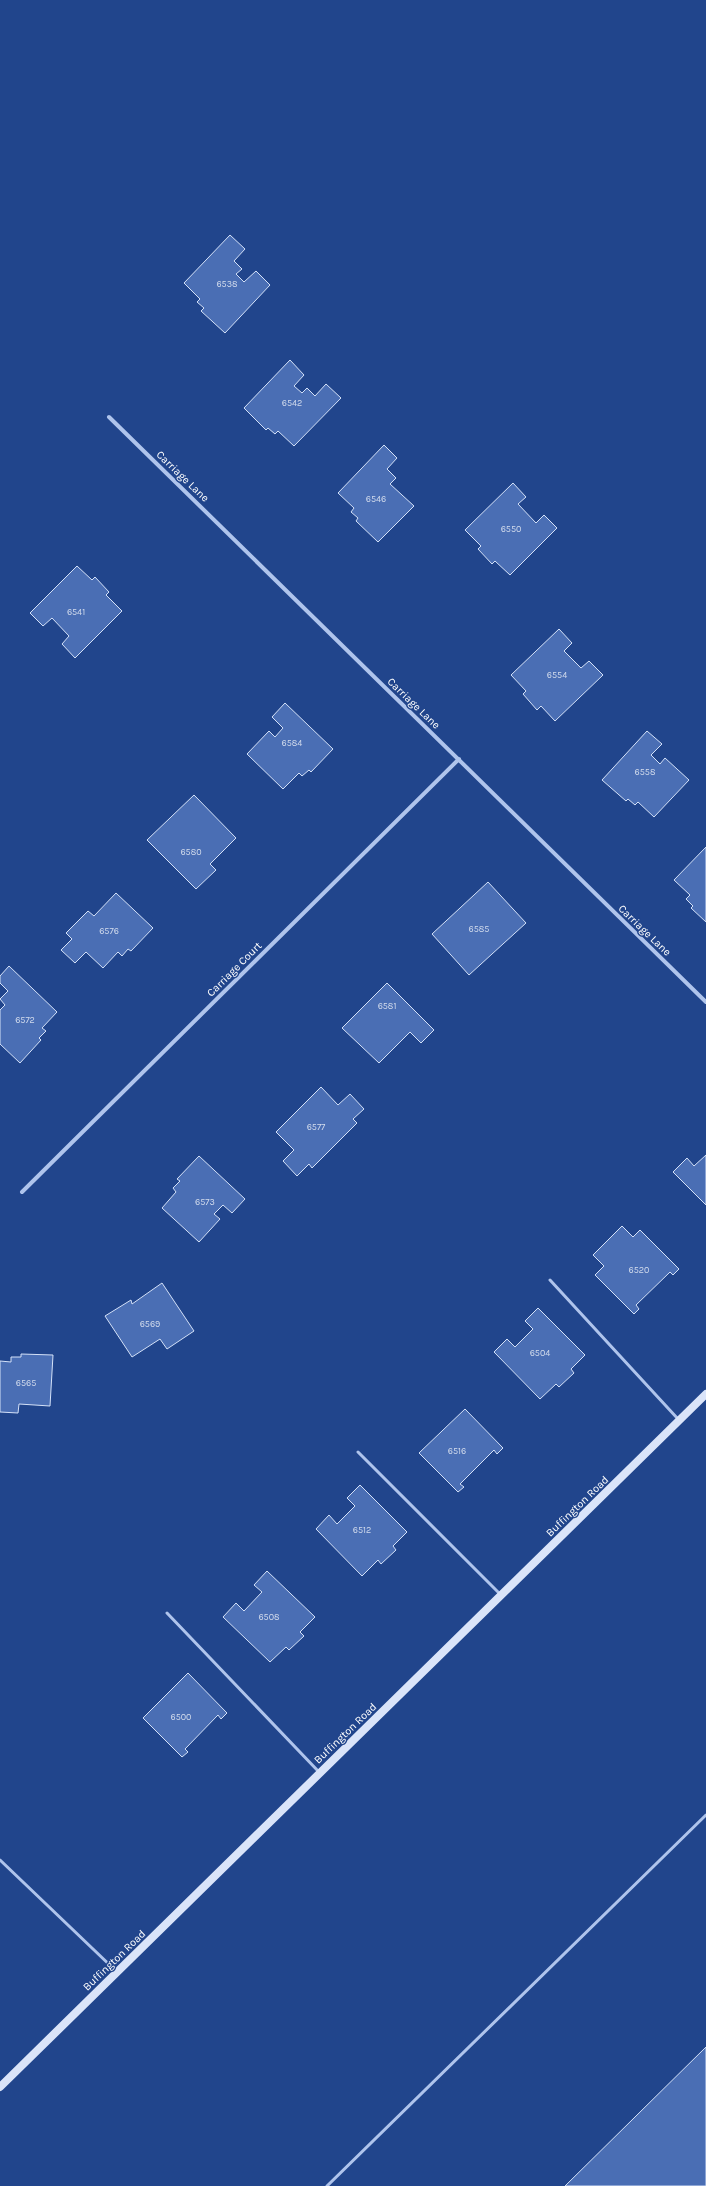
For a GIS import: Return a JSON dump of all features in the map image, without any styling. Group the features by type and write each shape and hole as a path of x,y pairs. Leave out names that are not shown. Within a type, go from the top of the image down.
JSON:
{"street":[{"name":"Carriage Lane","path":"109,417 706,1002"},
{"name":"Carriage Court","path":"22,1192 459,759"},
{"name":"Buffington Road","path":"0,2087 706,1394"}],"lane":[{"path":"550,1280 679,1421"},
{"path":"358,1452 501,1596"},
{"path":"167,1613 320,1773"},
{"path":"327,2186 706,1815"},
{"path":"0,1860 118,1972"}],"building":[{"path":"230,235 245,249 234,261 242,269 236,274 244,282 256,271 270,285 225,333 201,311 204,308 197,302 200,299 184,283"},
{"path":"290,360 304,375 294,386 302,393 307,388 315,396 326,384 341,398 294,446 278,431 275,434 268,428 266,430 244,408"},
{"path":"384,445 397,458 387,469 396,478 390,484 414,506 378,542 356,521 358,518 351,512 354,508 338,493"},
{"path":"513,483 526,497 518,504 536,523 544,515 557,528 510,575 495,561 492,564 478,549 481,546 465,530"},
{"path":"77,566 92,580 95,577 109,592 106,595 122,611 75,658 62,644 69,636 52,618 43,626 30,613"},
{"path":"559,629 572,643 564,651 581,668 589,661 603,675 555,721 541,706 537,710 523,694 526,691 511,675"},
{"path":"285,703 333,749 311,772 309,770 302,776 299,773 283,789 247,754 269,731 275,737 283,728 272,717"},
{"path":"647,731 662,744 651,755 660,764 665,758 689,780 654,817 638,802 635,805 628,799 626,801 602,780"},
{"path":"194,795 236,838 210,864 216,870 196,889 147,840"},
{"path":"706,847 706,922 691,908 693,906 686,899 690,895 674,880"},
{"path":"488,882 526,923 469,975 432,934"},
{"path":"116,893 153,928 131,951 128,949 122,956 118,952 103,968 86,952 75,963 61,950 72,939 66,933 88,911 94,916"},
{"path":"9,966 57,1012 42,1028 46,1031 39,1038 41,1040 20,1063 0,1044 0,1010 5,1005 0,999 8,991 0,983 0,976"},
{"path":"387,983 434,1030 421,1043 410,1032 379,1063 342,1028"},
{"path":"321,1087 338,1105 350,1094 364,1109 353,1119 357,1123 312,1168 309,1164 297,1176 283,1161 294,1150 276,1132"},
{"path":"706,1155 706,1205 673,1172 687,1158 694,1166"},
{"path":"199,1156 245,1199 232,1213 223,1205 214,1214 220,1219 199,1242 162,1208 176,1192 173,1188 180,1181 177,1179"},
{"path":"622,1226 633,1237 640,1230 679,1269 673,1275 670,1272 636,1305 639,1309 634,1314 595,1275 604,1266 593,1255"},
{"path":"162,1283 194,1331 167,1349 160,1339 132,1357 105,1316 131,1300 132,1304"},
{"path":"538,1308 585,1355 571,1369 574,1373 559,1387 556,1384 540,1399 494,1352 507,1339 515,1347 533,1329 525,1321"},
{"path":"21,1354 53,1355 50,1406 19,1404 18,1413 0,1412 0,1361 11,1362 11,1357 21,1357"},
{"path":"465,1409 503,1448 497,1454 494,1450 460,1484 464,1487 458,1492 419,1453"},
{"path":"360,1485 407,1532 393,1546 396,1550 381,1564 378,1560 362,1576 316,1529 329,1515 337,1524 355,1506 347,1498"},
{"path":"267,1571 315,1617 300,1632 304,1636 289,1650 286,1647 270,1662 223,1617 236,1603 244,1611 262,1592 254,1585"},
{"path":"188,1673 227,1713 221,1719 218,1715 185,1749 188,1752 182,1757 143,1718"},
{"path":"706,2047 706,2186 565,2186"}]}
